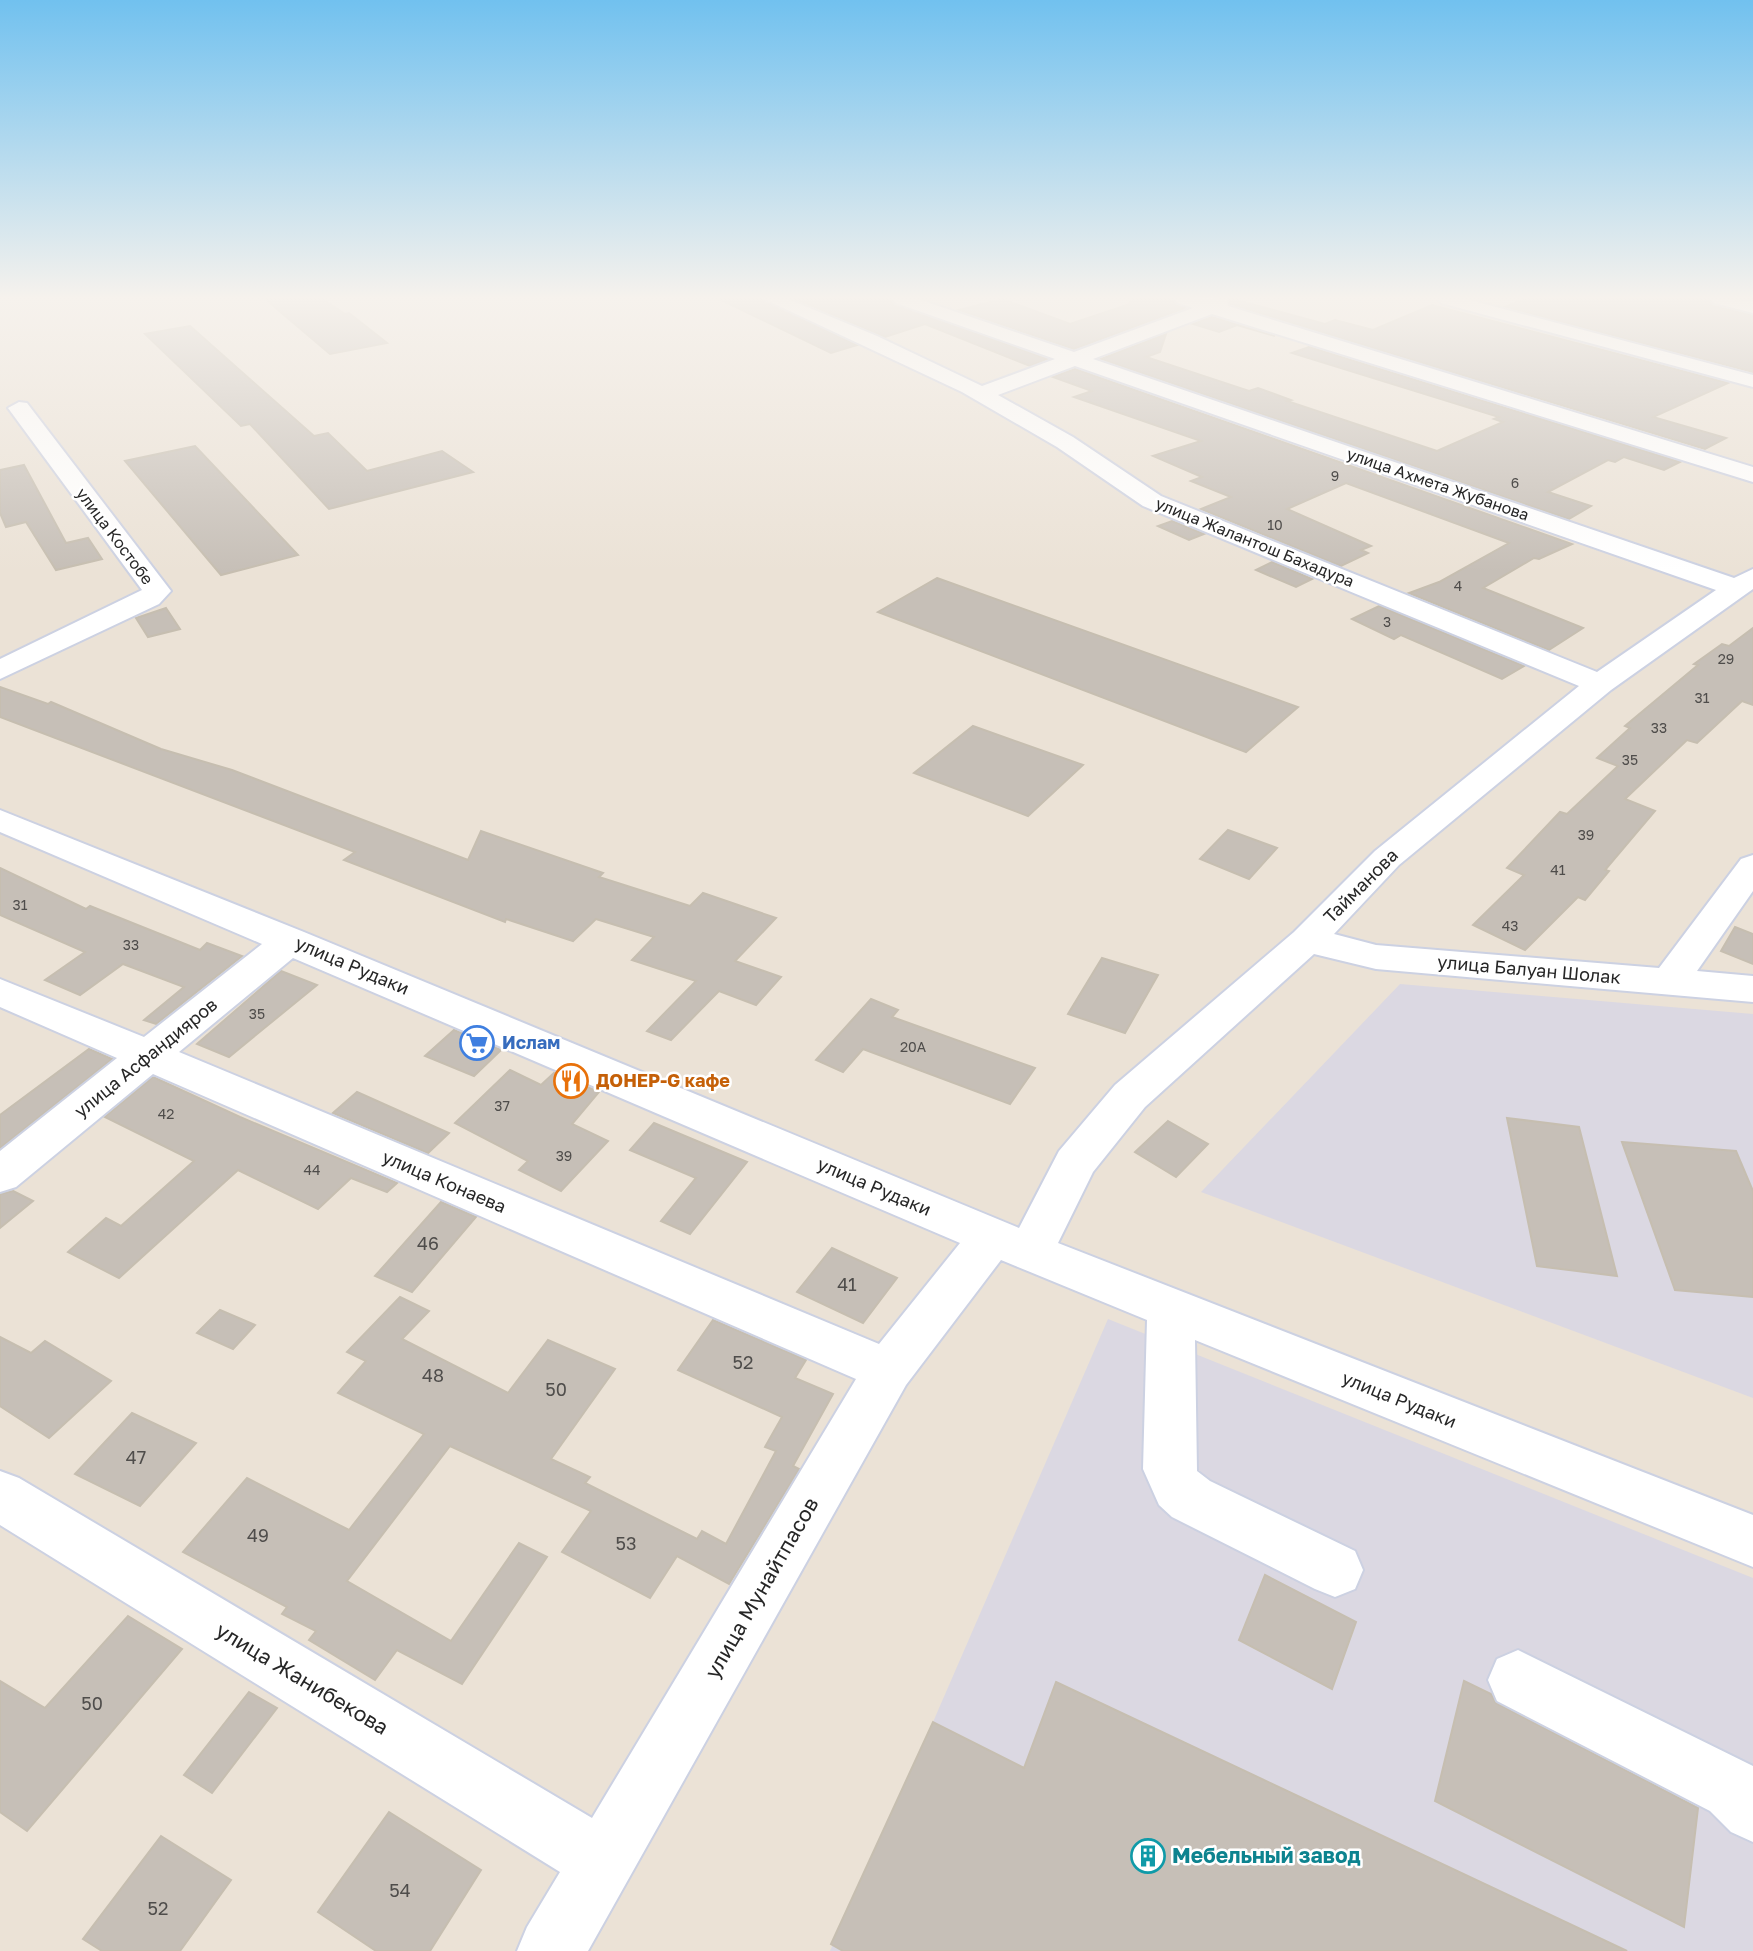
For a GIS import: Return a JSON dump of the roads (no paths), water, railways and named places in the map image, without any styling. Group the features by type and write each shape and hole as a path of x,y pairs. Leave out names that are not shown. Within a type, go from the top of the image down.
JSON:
{"street":[{"name":"улица Жалантош Бахадура","path":"968,390 1095,458 1152,501 1600,684"},
{"path":"978,395 991,390"},
{"name":"улица Ахмета Жубанова","path":"1174,390 1744,583"},
{"path":"1478,390 1753,475"},
{"name":"улица Костобе","path":"0,670 149,598 156,591 19,408"},
{"name":"Тайманова","path":"1011,1245 1130,1096 1307,940 1387,858 1600,684 1744,583"},
{"name":"улица Рудаки","path":"0,820 1011,1245 1753,1541"},
{"path":"1670,981 1753,866"},
{"name":"улица Асфандияров","path":"0,1175 290,940"},
{"name":"улица Балуан Шолак","path":"1307,940 1376,957 1753,989"},
{"name":"улица Конаева","path":"0,992 888,1370"},
{"name":"улица Мунайтпасов","path":"551,1951 888,1370 1011,1245"},
{"path":"1171,1309 1170,1469 1178,1488 1191,1499 1335,1570"},
{"name":"улица Жанибекова","path":"0,1496 604,1862"},
{"path":"1518,1680 1732,1789 1753,1810"}],"place":[{"name":"Ислам","path":"477,1043"},
{"name":"ДОНЕР-G кафе","path":"571,1081"},
{"name":"Мебельный завод","path":"1148,1856"}]}
